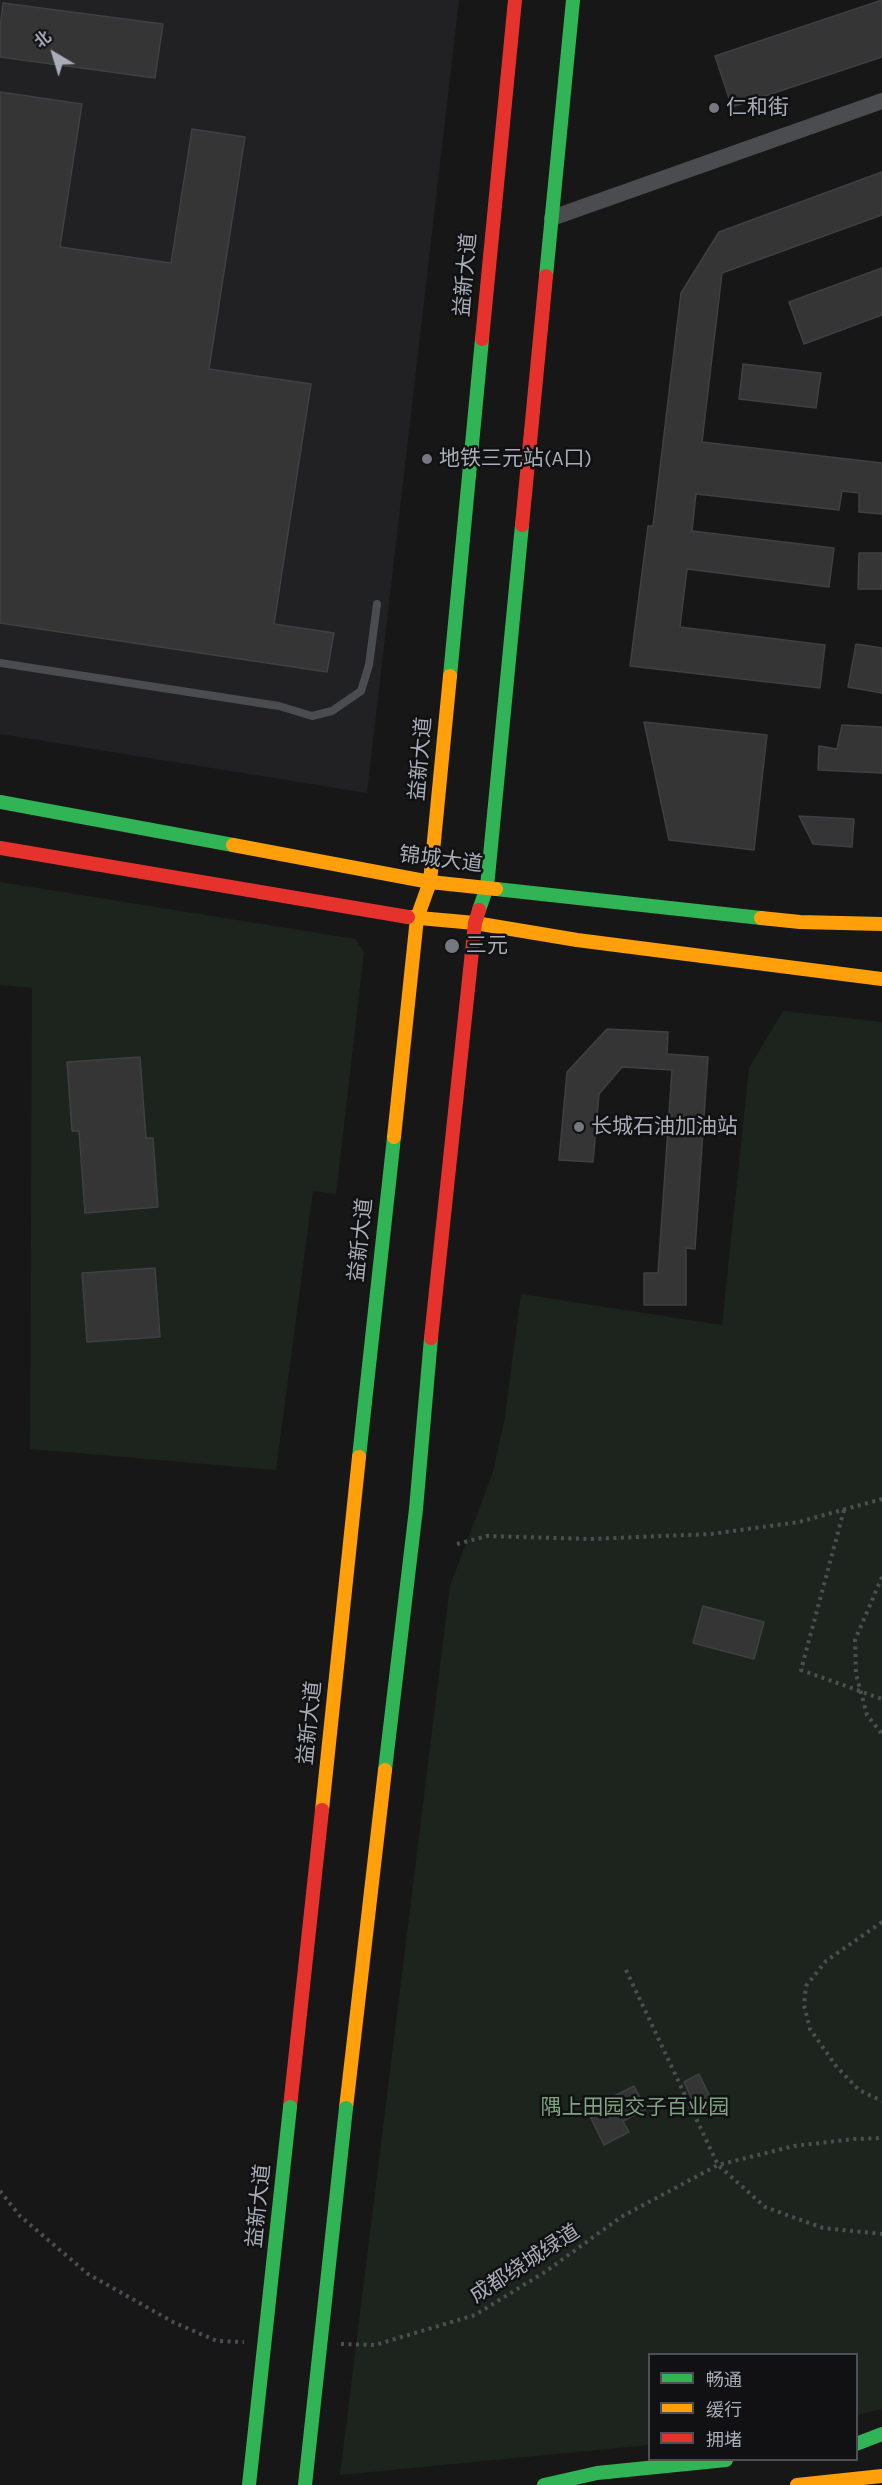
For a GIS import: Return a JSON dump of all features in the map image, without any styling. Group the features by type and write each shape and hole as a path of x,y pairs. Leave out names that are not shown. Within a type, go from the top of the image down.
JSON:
{"main road":[{"name":"益新大道","path":"249,2485 417,918 430,882 515,0"},
{"path":"305,2485 346,2108 416,1509 422,1422 475,923 487,887 573,0"},
{"name":"锦城大道","path":"0,802 430,882 800,922 882,924"},
{"path":"0,848 417,918 475,923 577,940 882,979"},
{"path":"858,2444 882,2434"},
{"path":"858,2445 882,2443"},
{"path":"544,2485 597,2473 716,2461"},
{"path":"797,2485 882,2476"}],"street":[{"path":"552,218 882,101"}],"lane":[{"path":"0,663 279,706 312,716 332,711 361,691 369,665 377,604"}],"path":[{"path":"457,1544 487,1536 590,1539 711,1534 798,1522 882,1499"},
{"path":"844,1509 801,1670 882,1699"},
{"path":"882,1577 855,1640 856,1674 867,1715 882,1734"},
{"path":"882,1922 826,1961 806,1986 804,2005 810,2029 836,2066 859,2090 882,2101"},
{"path":"626,1970 718,2165 765,2207 823,2228 882,2234"},
{"name":"成都绕城绿道","path":"330,2344 375,2344 475,2315 545,2272 621,2217 718,2165 794,2146 854,2139 882,2139"},
{"path":"0,2191 20,2216 88,2274 174,2322 217,2341 250,2342"}],"shaded area":[{"path":"0,0 459,0 367,793 0,734"}],"green space":[{"path":"0,882 355,939 364,952 336,1194 313,1191 276,1470 30,1449 32,988 0,985"},
{"name":"隅上田园交子百业园","path":"783,1011 882,1022 882,2409 858,2415 858,2353 648,2353 648,2445 340,2475 450,1586 493,1472 505,1417 521,1294 722,1325 749,1068"}],"building":[{"path":"882,0 882,57 732,107 715,56"},
{"path":"3,3 163,24 155,78 0,57"},
{"path":"0,92 82,104 60,247 171,263 192,129 245,137 209,369 311,384 274,624 334,633 327,672 0,623"},
{"path":"882,172 882,215 722,273 702,442 882,463 882,514 859,512 859,493 842,491 839,510 696,494 692,531 834,548 829,587 687,569 680,627 825,645 820,688 630,666 648,526 653,526 681,293 719,232"},
{"path":"882,268 882,315 804,344 789,302"},
{"path":"743,364 821,373 816,408 739,399"},
{"path":"859,553 882,553 882,589 858,589"},
{"path":"856,644 882,648 882,693 848,687"},
{"path":"644,722 767,735 754,850 669,840"},
{"path":"842,725 882,727 882,773 818,770 819,746 837,749"},
{"path":"799,816 854,819 852,847 813,844"},
{"path":"607,1029 668,1032 667,1054 708,1057 695,1249 686,1248 686,1305 644,1305 644,1273 658,1273 672,1070 622,1067 599,1094 593,1162 559,1160 567,1072"},
{"path":"140,1057 146,1138 153,1138 158,1207 85,1213 79,1131 72,1131 67,1062"},
{"path":"155,1268 160,1337 87,1342 82,1273"},
{"path":"703,1606 764,1622 754,1659 693,1643"},
{"path":"699,2074 715,2107 699,2114 684,2082"},
{"path":"634,2086 646,2109 623,2121 629,2132 604,2145 587,2110"}],"traffic: fast":[{"path":"546,276 573,0"},
{"path":"450,676 482,339"},
{"path":"479,910 487,887 522,525"},
{"path":"0,802 233,845"},
{"path":"496,889 761,918"},
{"path":"359,1457 394,1137"},
{"path":"385,1770 416,1509 431,1338"},
{"path":"249,2485 290,2107"},
{"path":"305,2485 346,2108"},
{"path":"858,2443 882,2434"},
{"path":"544,2485 597,2473 716,2461"}],"traffic: slow":[{"path":"394,1137 417,918 430,882 450,676"},
{"path":"233,845 430,882 496,889"},
{"path":"408,917 475,923 577,940 882,979"},
{"path":"761,918 800,922 882,924"},
{"path":"322,1810 359,1457"},
{"path":"346,2108 385,1770"},
{"path":"797,2485 882,2476"}],"traffic: jam":[{"path":"482,339 515,0"},
{"path":"522,525 546,276"},
{"path":"0,848 408,917"},
{"path":"431,1338 475,923 479,910"},
{"path":"290,2107 322,1810"}],"place":[{"name":"仁和街","path":"714,108"},
{"name":"地铁三元站(A口)","path":"427,459"},
{"name":"三元","path":"452,946"},
{"name":"长城石油加油站","path":"579,1127"}]}
